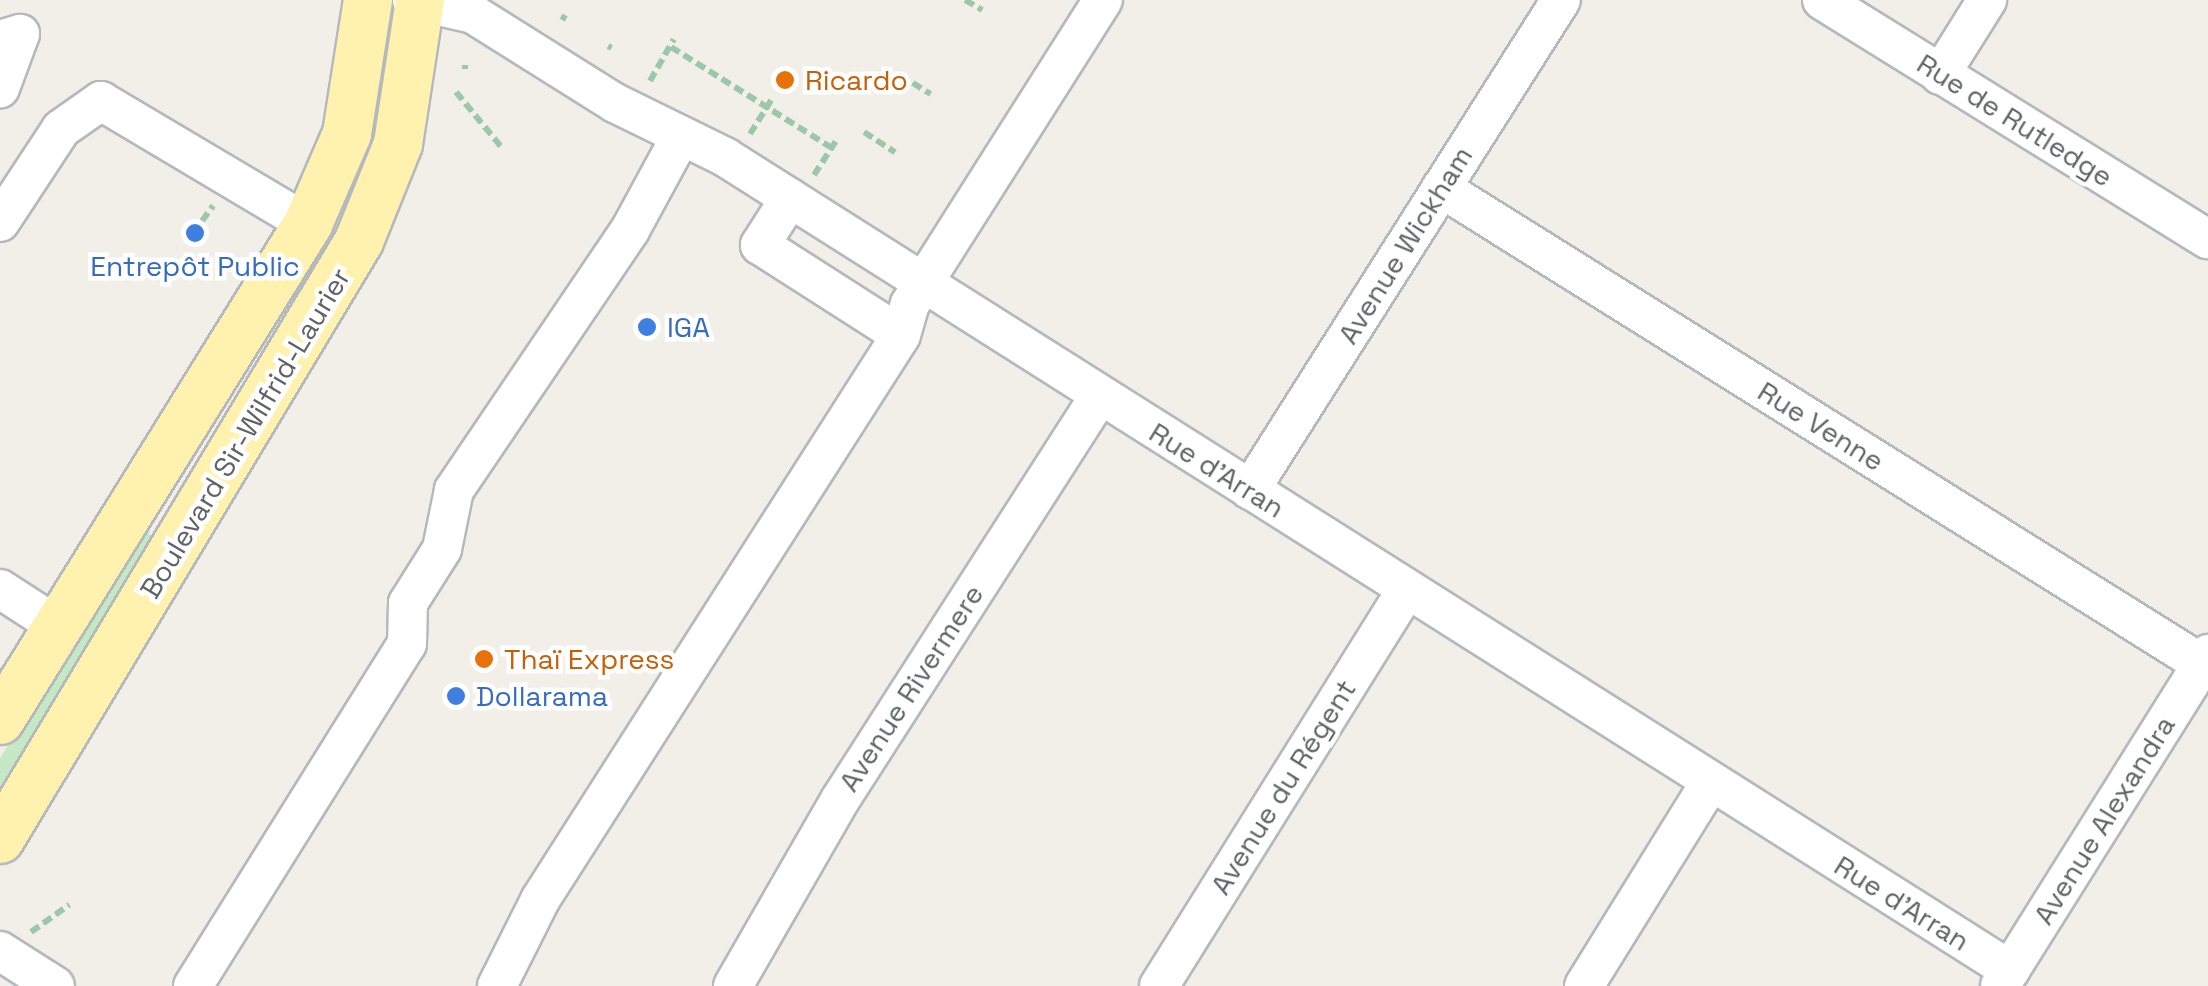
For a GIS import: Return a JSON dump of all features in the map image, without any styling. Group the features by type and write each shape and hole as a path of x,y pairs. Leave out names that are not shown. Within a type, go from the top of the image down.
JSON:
{"main road":[{"name":"Boulevard Sir-Wilfrid-Laurier","path":"0,720 308,224 350,122 368,0"},
{"name":"Boulevard Sir-Wilfrid-Laurier","path":"0,839 360,242 402,131 420,0"}],"street":[{"name":"Rue d'Arran","path":"412,0 472,14 681,136 799,191 924,283 1710,783 2005,978"},
{"path":"497,986 540,900 902,335 924,283 1103,0"},
{"name":"Avenue Wickham","path":"1250,490 1561,0"},
{"name":"Rue de Rutledge","path":"1822,0 2208,239"},
{"path":"1940,75 1987,0"},
{"path":"0,88 10,37"},
{"path":"0,222 61,129 101,101 308,224"},
{"path":"192,986 407,644 408,603 442,549 454,490 630,230 681,136"},
{"name":"Rue Venne","path":"1441,188 2205,659"},
{"path":"799,191 760,245 902,335"},
{"name":"Avenue Rivermere","path":"733,986 840,800 1099,396"},
{"name":"Avenue du Régent","path":"1159,986 1406,588"},
{"path":"0,590 59,627"},
{"name":"Avenue Alexandra","path":"2005,978 2205,659"},
{"path":"1584,986 1710,783"},
{"path":"0,951 55,986"}],"path":[{"path":"965,0 982,10"},
{"path":"649,82 672,43 834,144 799,191"},
{"path":"900,75 930,94"},
{"path":"456,92 503,149"},
{"path":"744,144 769,104"},
{"path":"864,132 895,152"},
{"path":"40,918 70,905"}],"green space":[{"path":"145,531 153,536 0,791 0,758"}],"place":[{"name":"Ricardo","path":"785,80"},
{"name":"Entrepôt Public","path":"195,233"},
{"name":"IGA","path":"647,327"},
{"name":"Thaï Express","path":"484,659"},
{"name":"Dollarama","path":"456,696"}]}
